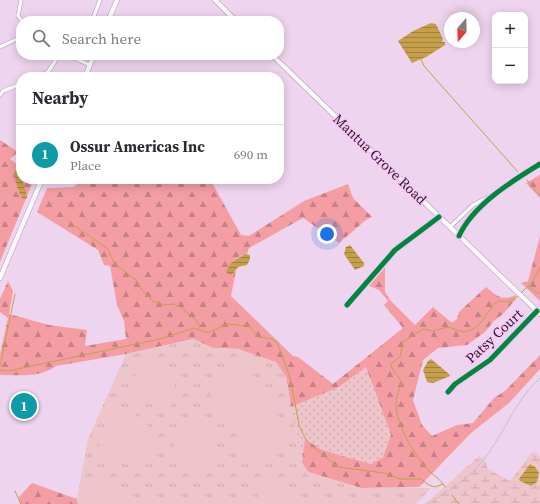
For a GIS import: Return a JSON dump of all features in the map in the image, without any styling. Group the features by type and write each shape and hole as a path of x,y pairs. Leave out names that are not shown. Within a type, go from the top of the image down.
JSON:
{"main road":[{"path":"110,16 117,0"},
{"path":"215,0 231,16"},
{"path":"87,72 92,60"},
{"name":"Mantua Grove Road","path":"277,60 538,312"},
{"path":"0,278 40,184"}],"street":[{"path":"18,16 21,0"},
{"path":"94,16 100,0"},
{"path":"0,47 16,39"},
{"path":"48,72 56,60"},
{"path":"78,60 90,65"},
{"path":"0,95 3,91 16,86"},
{"path":"450,227 473,205 497,192 540,164"},
{"path":"459,236 464,226 497,192"},
{"path":"347,305 395,250 439,217"},
{"name":"Patsy Court","path":"448,392 455,384 490,360 538,312"}],"green space":[{"path":"0,140 16,151 16,154 10,159 16,163 16,184 32,184 0,262"},
{"path":"540,175 540,198 526,183"},
{"path":"77,184 213,184 241,235 249,236 304,201 348,184 353,198 372,217 366,220 339,243 303,218 249,248 247,254 240,256 232,262 232,275 236,270 231,296 293,356 298,357 333,384 403,328 384,305 388,301 379,290 367,285 385,263 385,292 390,300 415,325 433,307 452,323 457,319 459,312 486,287 499,297 506,298 515,295 516,299 503,314 494,321 485,332 467,345 438,348 423,360 413,400 422,425 432,436 457,425 473,423 494,398 505,391 540,355 540,369 509,403 471,433 419,487 361,488 308,472 302,463 305,439 322,450 371,464 383,457 391,435 366,367 339,387 291,407 286,377 239,349 213,348 193,339 126,354 56,366 50,370 36,374 0,375 0,354 8,318 0,312 0,299 8,281 13,291 9,314 49,325 87,330 85,346 126,339 124,321 117,305 110,266 104,265 98,250 37,212 47,188 74,187"},
{"path":"540,236 540,301 521,283 528,281"},
{"path":"193,339 213,348 239,349 276,362 286,377 302,463 308,472 361,488 431,488 416,504 78,504 77,499 88,439 126,354"},
{"path":"245,361 293,440 254,464 205,385"},
{"path":"150,363 164,368 173,379 175,393 170,407 127,400 140,364"},
{"path":"366,367 391,435 383,457 371,464 322,450 306,439 302,463 291,407 339,387"},
{"path":"120,412 131,413 140,418 146,424 150,432 152,442 151,451 146,460 138,468 96,455 109,414"},
{"path":"180,421 190,421 199,424 207,429 213,436 219,453 218,463 214,472 169,462"},
{"path":"533,451 540,457 540,504 425,504 479,456 485,461 488,469 510,481","holes":["532,464 539,473 537,482 531,486"]},
{"path":"264,479 296,497 296,504 256,504"},
{"path":"90,480 129,490 125,504 117,504 85,496"},
{"path":"32,483 77,499 78,504 20,504 19,497"},
{"path":"215,493 239,501 238,504 211,504"},
{"path":"344,498 384,503 340,504"}],"shaded area":[{"path":"431,23 436,24 443,39 442,42 444,42 444,46 426,57 412,63 398,41 413,31"},
{"path":"16,184 23,184 27,197 26,199 22,198"},
{"path":"350,245 364,263 364,266 355,270 344,254 346,247"},
{"path":"245,254 250,255 247,265 238,267 232,275 228,274 226,271 232,262"},
{"path":"431,359 450,376 433,383 427,382 423,370 428,361"},
{"path":"530,464 535,467 539,473 537,482 531,486 520,481 519,479"}],"waterway":[{"path":"421,59 424,66 518,172"},
{"path":"527,180 540,196"},
{"path":"69,222 108,249 114,263 136,280 142,290 153,301 164,305 174,304 182,308 197,321 200,328"},
{"path":"521,293 533,281 540,267"},
{"path":"528,287 540,294"},
{"path":"0,366 15,294"},
{"path":"445,487 441,481 421,462 402,430 396,405 401,381 391,364 400,357 403,342 423,329 433,331 448,327 463,332 471,330 478,326 495,303 499,301 509,302 519,295"},
{"path":"0,370 8,371 160,339 194,328 208,333 227,324 249,326 259,337 272,339 277,342 290,377 299,425 305,438 313,447 338,467 384,473 400,479 421,479 429,485 435,487 443,484"},
{"path":"15,491 21,504"},
{"path":"452,495 459,504"}],"railway":[{"path":"427,504 463,481 481,463 489,453 523,397 540,378"}],"cycle path":[{"path":"459,236 465,225 483,204 506,186 540,164"},
{"path":"347,305 395,250 439,217"},
{"path":"448,392 455,384 490,360 537,311"}],"place":[{"name":"Ossur Americas Inc","path":"24,406"}]}
